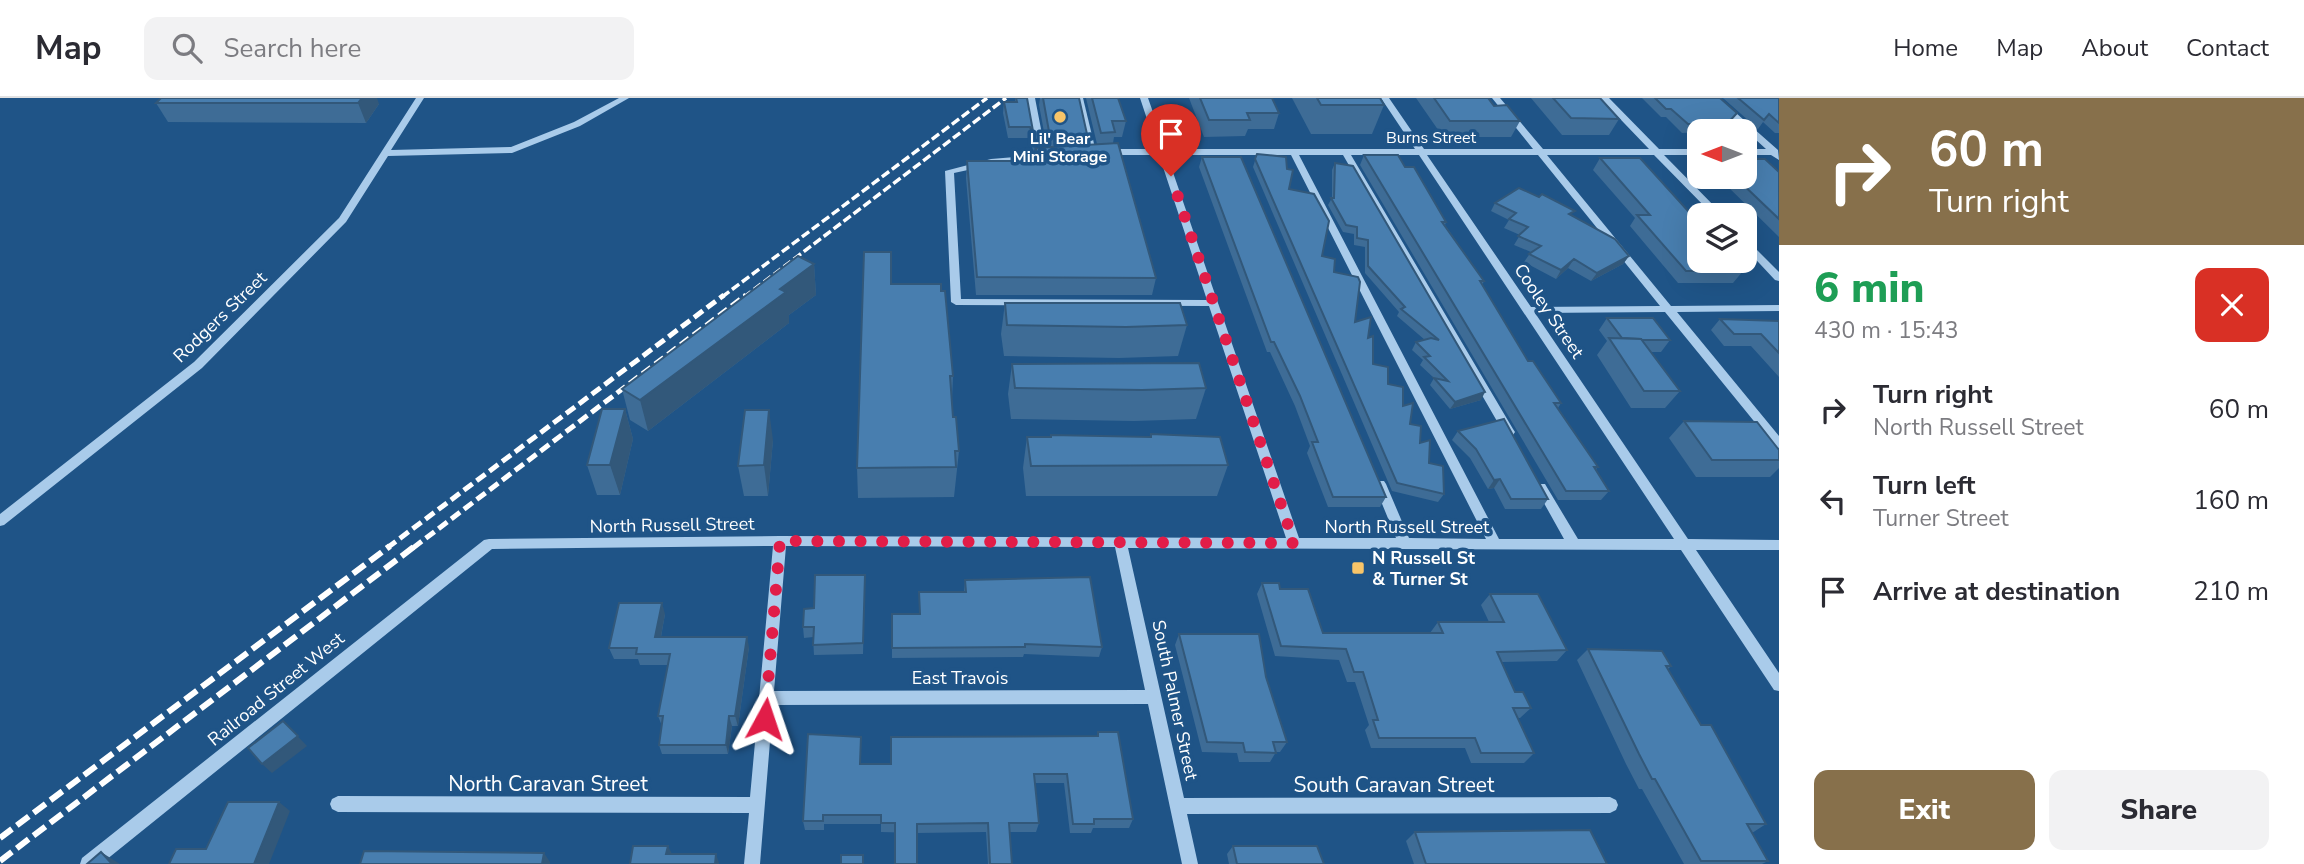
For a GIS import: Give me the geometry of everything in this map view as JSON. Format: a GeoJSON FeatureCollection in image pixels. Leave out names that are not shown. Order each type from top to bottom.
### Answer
{"type":"FeatureCollection","features":[{"type":"Feature","properties":{"kind":"street","name":"Rodgers Street"},"geometry":{"type":"LineString","coordinates":[[0,521],[198,365],[343,220],[420,98]]}},
{"type":"Feature","properties":{"kind":"street"},"geometry":{"type":"LineString","coordinates":[[385,153],[512,150],[577,124],[625,98]]}},
{"type":"Feature","properties":{"kind":"street"},"geometry":{"type":"LineString","coordinates":[[1031,98],[1042,157]]}},
{"type":"Feature","properties":{"kind":"street","name":"Burns Street"},"geometry":{"type":"LineString","coordinates":[[1079,98],[1087,153],[1687,152]]}},
{"type":"Feature","properties":{"kind":"street"},"geometry":{"type":"LineString","coordinates":[[1144,98],[1294,543]]}},
{"type":"Feature","properties":{"kind":"street","name":"Cooley Street"},"geometry":{"type":"LineString","coordinates":[[1385,98],[1778,683]]}},
{"type":"Feature","properties":{"kind":"street"},"geometry":{"type":"LineString","coordinates":[[1496,98],[1779,444]]}},
{"type":"Feature","properties":{"kind":"street"},"geometry":{"type":"LineString","coordinates":[[1604,98],[1706,203]]}},
{"type":"Feature","properties":{"kind":"street"},"geometry":{"type":"LineString","coordinates":[[1714,98],[1777,154]]}},
{"type":"Feature","properties":{"kind":"street"},"geometry":{"type":"LineString","coordinates":[[1238,151],[1244,164]]}},
{"type":"Feature","properties":{"kind":"street"},"geometry":{"type":"LineString","coordinates":[[1293,151],[1496,545]]}},
{"type":"Feature","properties":{"kind":"street"},"geometry":{"type":"LineString","coordinates":[[1345,151],[1516,444]]}},
{"type":"Feature","properties":{"kind":"street"},"geometry":{"type":"LineString","coordinates":[[1757,153],[1777,154]]}},
{"type":"Feature","properties":{"kind":"street"},"geometry":{"type":"LineString","coordinates":[[1055,156],[991,162],[949,171],[956,302],[1212,303]]}},
{"type":"Feature","properties":{"kind":"street"},"geometry":{"type":"LineString","coordinates":[[1757,255],[1779,278]]}},
{"type":"Feature","properties":{"kind":"street"},"geometry":{"type":"LineString","coordinates":[[1527,310],[1779,308]]}},
{"type":"Feature","properties":{"kind":"street"},"geometry":{"type":"LineString","coordinates":[[1376,475],[1405,545]]}},
{"type":"Feature","properties":{"kind":"street"},"geometry":{"type":"LineString","coordinates":[[1536,480],[1574,544]]}},
{"type":"Feature","properties":{"kind":"street"},"geometry":{"type":"LineString","coordinates":[[752,864],[780,541]]}},
{"type":"Feature","properties":{"kind":"street","name":"North Russell Street"},"geometry":{"type":"LineString","coordinates":[[489,544],[780,541],[1779,545]]}},
{"type":"Feature","properties":{"kind":"street","name":"South Palmer Street"},"geometry":{"type":"LineString","coordinates":[[1121,543],[1190,864]]}},
{"type":"Feature","properties":{"kind":"street","name":"Railroad Street West"},"geometry":{"type":"LineString","coordinates":[[88,864],[489,544]]}},
{"type":"Feature","properties":{"kind":"street","name":"East Travois"},"geometry":{"type":"LineString","coordinates":[[766,698],[1154,697]]}},
{"type":"Feature","properties":{"kind":"street","name":"North Caravan Street"},"geometry":{"type":"LineString","coordinates":[[338,804],[757,805]]}},
{"type":"Feature","properties":{"kind":"street","name":"South Caravan Street"},"geometry":{"type":"LineString","coordinates":[[1178,806],[1610,805]]}},
{"type":"Feature","properties":{"kind":"building"},"geometry":{"type":"Polygon","coordinates":[[[161,98],[362,98],[358,103],[156,103],[161,98]]]}},
{"type":"Feature","properties":{"kind":"building"},"geometry":{"type":"Polygon","coordinates":[[[1016,98],[1027,98],[1035,142],[1030,127],[1009,127],[1004,102],[1017,102],[1016,98]]]}},
{"type":"Feature","properties":{"kind":"building"},"geometry":{"type":"Polygon","coordinates":[[[1043,98],[1079,98],[1087,134],[1050,137],[1043,98]]]}},
{"type":"Feature","properties":{"kind":"building"},"geometry":{"type":"Polygon","coordinates":[[[1092,98],[1118,98],[1126,121],[1112,121],[1115,132],[1101,133],[1092,98]]]}},
{"type":"Feature","properties":{"kind":"building"},"geometry":{"type":"Polygon","coordinates":[[[1200,98],[1272,98],[1279,113],[1247,113],[1250,120],[1209,120],[1200,98]]]}},
{"type":"Feature","properties":{"kind":"building"},"geometry":{"type":"Polygon","coordinates":[[[1317,98],[1380,98],[1384,105],[1321,105],[1317,98]]]}},
{"type":"Feature","properties":{"kind":"building"},"geometry":{"type":"Polygon","coordinates":[[[1434,98],[1488,98],[1494,106],[1507,105],[1520,121],[1450,121],[1434,98]]]}},
{"type":"Feature","properties":{"kind":"building"},"geometry":{"type":"Polygon","coordinates":[[[1553,98],[1600,98],[1619,119],[1571,118],[1553,98]]]}},
{"type":"Feature","properties":{"kind":"building"},"geometry":{"type":"Polygon","coordinates":[[[1655,98],[1720,98],[1737,113],[1732,119],[1687,119],[1687,123],[1671,109],[1666,109],[1655,98]]]}},
{"type":"Feature","properties":{"kind":"building"},"geometry":{"type":"Polygon","coordinates":[[[1738,98],[1779,98],[1779,123],[1769,114],[1764,120],[1738,98]]]}},
{"type":"Feature","properties":{"kind":"building"},"geometry":{"type":"Polygon","coordinates":[[[1118,143],[1156,278],[977,277],[967,161],[1038,161],[1036,148],[1118,143]]]}},
{"type":"Feature","properties":{"kind":"building"},"geometry":{"type":"Polygon","coordinates":[[[1257,154],[1286,157],[1287,169],[1293,170],[1289,189],[1314,194],[1329,221],[1322,256],[1335,259],[1334,272],[1358,277],[1360,282],[1355,322],[1371,317],[1368,338],[1373,336],[1373,364],[1388,367],[1388,384],[1403,387],[1403,406],[1413,403],[1410,424],[1421,426],[1420,443],[1430,440],[1429,463],[1443,466],[1444,494],[1397,483],[1255,159],[1257,154]]]}},
{"type":"Feature","properties":{"kind":"building"},"geometry":{"type":"Polygon","coordinates":[[[1364,155],[1398,155],[1405,167],[1414,167],[1446,222],[1442,222],[1484,281],[1480,281],[1528,361],[1533,361],[1561,403],[1554,403],[1598,467],[1594,467],[1609,491],[1566,491],[1364,155]]]}},
{"type":"Feature","properties":{"kind":"building"},"geometry":{"type":"Polygon","coordinates":[[[1202,157],[1241,157],[1386,497],[1333,497],[1312,442],[1318,442],[1300,396],[1274,342],[1271,342],[1202,157]]]}},
{"type":"Feature","properties":{"kind":"building"},"geometry":{"type":"Polygon","coordinates":[[[1600,158],[1640,158],[1687,210],[1687,271],[1637,215],[1650,215],[1600,158]]]}},
{"type":"Feature","properties":{"kind":"building"},"geometry":{"type":"Polygon","coordinates":[[[1757,159],[1765,159],[1779,172],[1779,219],[1748,189],[1757,189],[1757,159]]]}},
{"type":"Feature","properties":{"kind":"building"},"geometry":{"type":"Polygon","coordinates":[[[1335,163],[1353,166],[1485,392],[1455,402],[1434,378],[1448,381],[1424,357],[1430,356],[1416,342],[1431,338],[1439,340],[1401,309],[1405,307],[1368,266],[1368,240],[1357,238],[1357,227],[1346,225],[1331,198],[1334,198],[1335,163]]]}},
{"type":"Feature","properties":{"kind":"building"},"geometry":{"type":"Polygon","coordinates":[[[1519,188],[1539,197],[1542,194],[1575,211],[1569,214],[1615,239],[1629,256],[1597,273],[1574,259],[1561,270],[1529,254],[1541,246],[1518,236],[1528,227],[1509,219],[1516,213],[1495,203],[1519,188]]]}},
{"type":"Feature","properties":{"kind":"building"},"geometry":{"type":"Polygon","coordinates":[[[864,252],[891,252],[891,284],[941,284],[941,291],[945,291],[953,376],[950,376],[953,417],[956,417],[959,451],[955,451],[956,467],[857,468],[864,252]]]}},
{"type":"Feature","properties":{"kind":"building"},"geometry":{"type":"Polygon","coordinates":[[[798,256],[814,264],[780,289],[786,292],[640,400],[622,389],[798,256]]]}},
{"type":"Feature","properties":{"kind":"building"},"geometry":{"type":"Polygon","coordinates":[[[1005,303],[1180,303],[1187,325],[1007,325],[1005,303]]]}},
{"type":"Feature","properties":{"kind":"building"},"geometry":{"type":"Polygon","coordinates":[[[1607,318],[1653,318],[1670,340],[1622,338],[1607,318]]]}},
{"type":"Feature","properties":{"kind":"building"},"geometry":{"type":"Polygon","coordinates":[[[1720,319],[1779,321],[1779,353],[1761,334],[1734,334],[1720,319]]]}},
{"type":"Feature","properties":{"kind":"building"},"geometry":{"type":"Polygon","coordinates":[[[1609,338],[1641,339],[1680,391],[1644,391],[1609,338]]]}},
{"type":"Feature","properties":{"kind":"building"},"geometry":{"type":"Polygon","coordinates":[[[1199,363],[1206,388],[1142,390],[1015,388],[1012,364],[1199,363]]]}},
{"type":"Feature","properties":{"kind":"building"},"geometry":{"type":"Polygon","coordinates":[[[602,409],[625,409],[610,465],[587,465],[602,409]]]}},
{"type":"Feature","properties":{"kind":"building"},"geometry":{"type":"Polygon","coordinates":[[[745,410],[769,410],[764,465],[738,466],[745,410]]]}},
{"type":"Feature","properties":{"kind":"building"},"geometry":{"type":"Polygon","coordinates":[[[1504,419],[1548,499],[1511,499],[1500,479],[1494,480],[1476,449],[1458,431],[1504,419]]]}},
{"type":"Feature","properties":{"kind":"building"},"geometry":{"type":"Polygon","coordinates":[[[1684,421],[1757,422],[1779,450],[1779,460],[1712,460],[1684,421]]]}},
{"type":"Feature","properties":{"kind":"building"},"geometry":{"type":"Polygon","coordinates":[[[1151,434],[1220,437],[1228,465],[1031,466],[1027,437],[1151,437],[1151,434]]]}},
{"type":"Feature","properties":{"kind":"building"},"geometry":{"type":"Polygon","coordinates":[[[815,575],[865,575],[863,643],[813,645],[814,627],[803,627],[804,609],[814,608],[815,575]]]}},
{"type":"Feature","properties":{"kind":"building"},"geometry":{"type":"Polygon","coordinates":[[[1090,577],[1102,647],[1025,644],[1025,647],[892,648],[892,614],[920,614],[919,592],[966,592],[965,580],[1090,577]]]}},
{"type":"Feature","properties":{"kind":"building"},"geometry":{"type":"Polygon","coordinates":[[[1262,583],[1279,583],[1280,589],[1308,589],[1323,633],[1443,633],[1438,622],[1504,622],[1490,594],[1538,594],[1567,650],[1497,652],[1515,692],[1523,692],[1531,708],[1513,708],[1534,753],[1481,753],[1475,738],[1379,738],[1373,720],[1378,720],[1363,672],[1354,672],[1346,649],[1281,646],[1262,583]]]}},
{"type":"Feature","properties":{"kind":"building"},"geometry":{"type":"Polygon","coordinates":[[[619,603],[662,603],[655,637],[747,637],[735,716],[729,716],[726,745],[659,745],[663,716],[658,716],[670,654],[636,654],[637,648],[609,648],[619,603]]]}},
{"type":"Feature","properties":{"kind":"building"},"geometry":{"type":"Polygon","coordinates":[[[1179,634],[1259,634],[1266,677],[1287,742],[1273,742],[1276,753],[1245,752],[1243,743],[1207,742],[1179,634]]]}},
{"type":"Feature","properties":{"kind":"building"},"geometry":{"type":"Polygon","coordinates":[[[1588,649],[1662,651],[1671,666],[1666,666],[1701,725],[1711,725],[1766,824],[1747,824],[1768,861],[1701,861],[1655,779],[1652,779],[1588,649]]]}},
{"type":"Feature","properties":{"kind":"building"},"geometry":{"type":"Polygon","coordinates":[[[283,721],[298,736],[262,764],[248,748],[283,721]]]}},
{"type":"Feature","properties":{"kind":"building"},"geometry":{"type":"Polygon","coordinates":[[[1098,732],[1118,732],[1133,819],[1094,819],[1094,824],[1073,824],[1067,774],[1034,774],[1039,823],[1009,823],[1012,864],[990,864],[988,823],[917,824],[917,864],[895,864],[895,823],[881,823],[881,815],[823,815],[823,821],[803,821],[808,734],[861,737],[860,764],[891,764],[891,737],[1098,736],[1098,732]]]}},
{"type":"Feature","properties":{"kind":"building"},"geometry":{"type":"Polygon","coordinates":[[[228,802],[279,802],[254,864],[169,864],[176,849],[206,849],[228,802]]]}},
{"type":"Feature","properties":{"kind":"building"},"geometry":{"type":"Polygon","coordinates":[[[1590,830],[1607,864],[1426,864],[1415,832],[1590,830]]]}},
{"type":"Feature","properties":{"kind":"building"},"geometry":{"type":"Polygon","coordinates":[[[633,846],[668,846],[666,854],[716,854],[715,864],[630,864],[633,846]]]}},
{"type":"Feature","properties":{"kind":"building"},"geometry":{"type":"Polygon","coordinates":[[[1233,846],[1317,846],[1324,864],[1237,864],[1233,846]]]}},
{"type":"Feature","properties":{"kind":"building"},"geometry":{"type":"Polygon","coordinates":[[[364,851],[544,853],[542,864],[360,864],[364,851]]]}},
{"type":"Feature","properties":{"kind":"building"},"geometry":{"type":"Polygon","coordinates":[[[101,852],[112,864],[87,864],[101,852]]]}},
{"type":"Feature","properties":{"kind":"building"},"geometry":{"type":"Polygon","coordinates":[[[841,855],[863,855],[863,864],[841,864],[841,855]]]}},
{"type":"Feature","properties":{"kind":"railway"},"geometry":{"type":"LineString","coordinates":[[722,297],[987,98]]}},
{"type":"Feature","properties":{"kind":"railway"},"geometry":{"type":"LineString","coordinates":[[744,297],[1006,98]]}},
{"type":"Feature","properties":{"kind":"railway"},"geometry":{"type":"LineString","coordinates":[[387,548],[724,295]]}},
{"type":"Feature","properties":{"kind":"railway"},"geometry":{"type":"LineString","coordinates":[[413,548],[746,295]]}},
{"type":"Feature","properties":{"kind":"railway"},"geometry":{"type":"LineString","coordinates":[[0,838],[390,546]]}},
{"type":"Feature","properties":{"kind":"railway"},"geometry":{"type":"LineString","coordinates":[[0,861],[415,546]]}},
{"type":"Feature","properties":{"kind":"place","name":"Lil' Bear Mini Storage"},"geometry":{"type":"Point","coordinates":[1060,117]}},
{"type":"Feature","properties":{"kind":"place","name":"N Russell St & Turner St"},"geometry":{"type":"Point","coordinates":[1358,568]}},
{"type":"Feature","properties":{"kind":"route"},"geometry":{"type":"LineString","coordinates":[[765,719],[780,541],[1294,543],[1258,443],[1171,176]]}}]}
